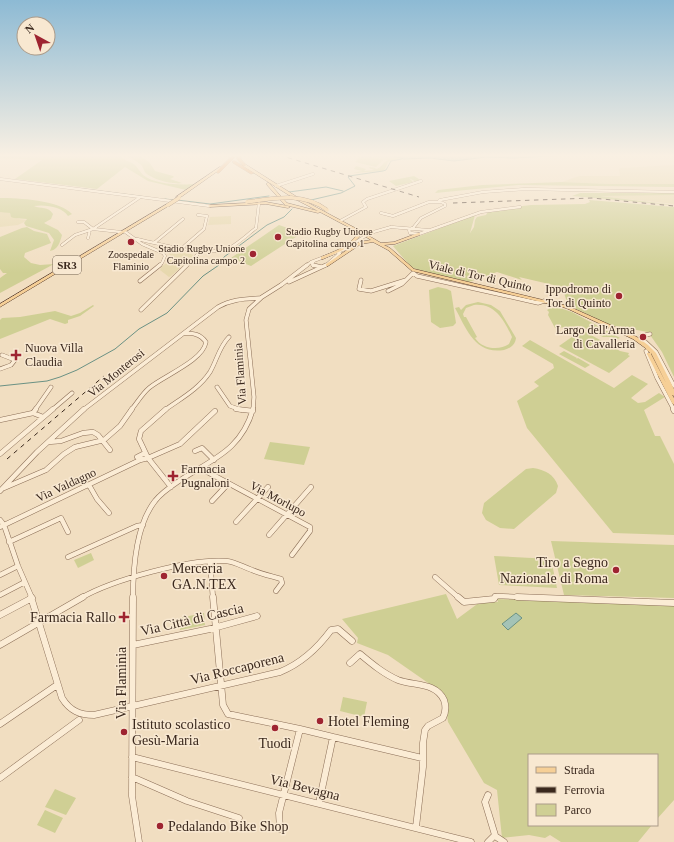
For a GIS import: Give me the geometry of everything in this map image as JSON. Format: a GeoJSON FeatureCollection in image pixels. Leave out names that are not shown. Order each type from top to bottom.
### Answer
{"type":"FeatureCollection","features":[{"type":"Feature","properties":{"kind":"main road","name":"SR3"},"geometry":{"type":"LineString","coordinates":[[178,198],[183,194]]}},
{"type":"Feature","properties":{"kind":"main road","name":"SR3"},"geometry":{"type":"LineString","coordinates":[[0,306],[184,194]]}},
{"type":"Feature","properties":{"kind":"main road"},"geometry":{"type":"LineString","coordinates":[[258,203],[273,194]]}},
{"type":"Feature","properties":{"kind":"main road"},"geometry":{"type":"LineString","coordinates":[[279,196],[287,199],[291,198],[290,194]]}},
{"type":"Feature","properties":{"kind":"main road"},"geometry":{"type":"LineString","coordinates":[[291,194],[389,249],[390,246],[407,239],[420,231]]}},
{"type":"Feature","properties":{"kind":"main road"},"geometry":{"type":"LineString","coordinates":[[279,196],[292,206],[308,210]]}},
{"type":"Feature","properties":{"kind":"main road"},"geometry":{"type":"LineString","coordinates":[[220,205],[267,198]]}},
{"type":"Feature","properties":{"kind":"main road"},"geometry":{"type":"LineString","coordinates":[[210,206],[280,198],[297,198],[315,202],[327,210],[333,217]]}},
{"type":"Feature","properties":{"kind":"main road"},"geometry":{"type":"LineString","coordinates":[[292,206],[288,203],[292,200],[304,202]]}},
{"type":"Feature","properties":{"kind":"main road"},"geometry":{"type":"LineString","coordinates":[[210,206],[270,203],[322,213],[372,242]]}},
{"type":"Feature","properties":{"kind":"main road"},"geometry":{"type":"LineString","coordinates":[[322,258],[342,249],[356,239],[358,236],[355,231]]}},
{"type":"Feature","properties":{"kind":"main road"},"geometry":{"type":"LineString","coordinates":[[407,239],[410,232]]}},
{"type":"Feature","properties":{"kind":"main road"},"geometry":{"type":"LineString","coordinates":[[326,266],[360,242],[372,242]]}},
{"type":"Feature","properties":{"kind":"main road","name":"Viale di Tor di Quinto"},"geometry":{"type":"LineString","coordinates":[[372,242],[393,255],[404,267],[413,273],[478,289],[543,301]]}},
{"type":"Feature","properties":{"kind":"main road"},"geometry":{"type":"LineString","coordinates":[[380,244],[394,244]]}},
{"type":"Feature","properties":{"kind":"main road","name":"Viale di Tor di Quinto"},"geometry":{"type":"LineString","coordinates":[[389,249],[408,268],[417,272],[543,301],[572,310],[599,326],[639,339],[654,354],[674,394]]}},
{"type":"Feature","properties":{"kind":"main road","name":"Viale di Tor di Quinto"},"geometry":{"type":"LineString","coordinates":[[639,339],[652,359],[674,403]]}},
{"type":"Feature","properties":{"kind":"street"},"geometry":{"type":"LineString","coordinates":[[113,194],[210,206]]}},
{"type":"Feature","properties":{"kind":"street"},"geometry":{"type":"LineString","coordinates":[[340,221],[365,207],[366,206],[363,202],[367,199],[381,194]]}},
{"type":"Feature","properties":{"kind":"street"},"geometry":{"type":"LineString","coordinates":[[440,202],[439,200],[442,199],[466,194]]}},
{"type":"Feature","properties":{"kind":"street"},"geometry":{"type":"LineString","coordinates":[[133,197],[136,201]]}},
{"type":"Feature","properties":{"kind":"street"},"geometry":{"type":"LineString","coordinates":[[62,244],[75,235],[92,230],[139,198]]}},
{"type":"Feature","properties":{"kind":"street"},"geometry":{"type":"LineString","coordinates":[[381,213],[393,216],[429,202],[440,202],[445,204],[445,206],[424,216],[417,222],[410,232]]}},
{"type":"Feature","properties":{"kind":"street"},"geometry":{"type":"LineString","coordinates":[[78,222],[84,222],[92,230],[122,232],[137,239],[181,250],[201,251],[226,249],[254,231],[258,225],[258,203]]}},
{"type":"Feature","properties":{"kind":"street"},"geometry":{"type":"LineString","coordinates":[[417,222],[420,231],[436,228],[488,209],[500,207],[520,207]]}},
{"type":"Feature","properties":{"kind":"street"},"geometry":{"type":"LineString","coordinates":[[181,250],[205,227],[207,216],[198,215]]}},
{"type":"Feature","properties":{"kind":"street"},"geometry":{"type":"LineString","coordinates":[[154,243],[183,219]]}},
{"type":"Feature","properties":{"kind":"street","name":"Via Flaminia"},"geometry":{"type":"LineString","coordinates":[[281,285],[326,266],[346,249],[372,232],[391,227],[413,228],[420,231]]}},
{"type":"Feature","properties":{"kind":"street","name":"Via Flaminia"},"geometry":{"type":"LineString","coordinates":[[402,227],[410,232],[420,231]]}},
{"type":"Feature","properties":{"kind":"street"},"geometry":{"type":"LineString","coordinates":[[88,238],[92,230]]}},
{"type":"Feature","properties":{"kind":"street"},"geometry":{"type":"LineString","coordinates":[[137,239],[141,243],[160,251],[165,256],[162,263],[140,281]]}},
{"type":"Feature","properties":{"kind":"street","name":"Via Flaminia"},"geometry":{"type":"LineString","coordinates":[[139,842],[133,810],[133,645],[134,576],[143,525],[153,503],[171,487],[214,460],[231,447],[243,434],[249,423],[253,411],[246,318],[250,307],[260,298],[314,261],[346,249]]}},
{"type":"Feature","properties":{"kind":"street"},"geometry":{"type":"LineString","coordinates":[[141,310],[201,251]]}},
{"type":"Feature","properties":{"kind":"street"},"geometry":{"type":"LineString","coordinates":[[314,261],[312,264],[314,266],[326,266]]}},
{"type":"Feature","properties":{"kind":"street"},"geometry":{"type":"LineString","coordinates":[[388,291],[402,284],[413,273]]}},
{"type":"Feature","properties":{"kind":"street"},"geometry":{"type":"LineString","coordinates":[[361,280],[359,289],[368,291],[400,280],[406,280]]}},
{"type":"Feature","properties":{"kind":"street","name":"Via Monterosi"},"geometry":{"type":"LineString","coordinates":[[1,490],[20,468],[48,442],[139,366],[228,301],[260,298]]}},
{"type":"Feature","properties":{"kind":"street"},"geometry":{"type":"LineString","coordinates":[[639,339],[640,331]]}},
{"type":"Feature","properties":{"kind":"street"},"geometry":{"type":"LineString","coordinates":[[1,490],[46,470],[64,454],[76,447],[102,440],[115,432],[147,389],[196,357],[205,348],[206,342],[202,336],[184,333]]}},
{"type":"Feature","properties":{"kind":"street"},"geometry":{"type":"LineString","coordinates":[[639,339],[650,334]]}},
{"type":"Feature","properties":{"kind":"street"},"geometry":{"type":"LineString","coordinates":[[171,487],[146,455],[139,439],[140,432],[205,378],[214,365],[223,342],[229,337]]}},
{"type":"Feature","properties":{"kind":"street","name":"Viale di Tor di Quinto"},"geometry":{"type":"LineString","coordinates":[[639,339],[656,352],[674,386]]}},
{"type":"Feature","properties":{"kind":"street"},"geometry":{"type":"LineString","coordinates":[[646,351],[657,378],[674,411]]}},
{"type":"Feature","properties":{"kind":"street"},"geometry":{"type":"LineString","coordinates":[[0,369],[11,365],[15,360],[2,355]]}},
{"type":"Feature","properties":{"kind":"street"},"geometry":{"type":"LineString","coordinates":[[33,413],[51,387]]}},
{"type":"Feature","properties":{"kind":"street"},"geometry":{"type":"LineString","coordinates":[[217,387],[230,408],[253,411]]}},
{"type":"Feature","properties":{"kind":"street"},"geometry":{"type":"LineString","coordinates":[[0,454],[72,393]]}},
{"type":"Feature","properties":{"kind":"street","name":"Via Valdagno"},"geometry":{"type":"LineString","coordinates":[[2,526],[140,460],[146,455],[180,444],[215,411]]}},
{"type":"Feature","properties":{"kind":"street"},"geometry":{"type":"LineString","coordinates":[[0,420],[33,413],[43,417]]}},
{"type":"Feature","properties":{"kind":"street"},"geometry":{"type":"LineString","coordinates":[[48,442],[64,441],[81,434],[91,432],[97,433],[110,450]]}},
{"type":"Feature","properties":{"kind":"street"},"geometry":{"type":"LineString","coordinates":[[195,451],[202,448],[214,460]]}},
{"type":"Feature","properties":{"kind":"street","name":"Via Morlupo"},"geometry":{"type":"LineString","coordinates":[[200,468],[311,528],[292,555]]}},
{"type":"Feature","properties":{"kind":"street"},"geometry":{"type":"LineString","coordinates":[[212,501],[228,484]]}},
{"type":"Feature","properties":{"kind":"street"},"geometry":{"type":"LineString","coordinates":[[89,485],[97,499],[109,513]]}},
{"type":"Feature","properties":{"kind":"street"},"geometry":{"type":"LineString","coordinates":[[236,522],[268,487]]}},
{"type":"Feature","properties":{"kind":"street"},"geometry":{"type":"LineString","coordinates":[[269,535],[311,487]]}},
{"type":"Feature","properties":{"kind":"street"},"geometry":{"type":"LineString","coordinates":[[10,542],[62,518],[68,532]]}},
{"type":"Feature","properties":{"kind":"street","name":"Via Roccaporena"},"geometry":{"type":"LineString","coordinates":[[0,520],[32,598],[57,685],[65,704],[79,714],[94,715],[267,676],[295,666],[315,651],[331,630],[338,629],[352,641]]}},
{"type":"Feature","properties":{"kind":"street"},"geometry":{"type":"LineString","coordinates":[[68,557],[137,526],[143,525]]}},
{"type":"Feature","properties":{"kind":"street"},"geometry":{"type":"LineString","coordinates":[[210,561],[224,707],[228,714],[300,729],[422,758]]}},
{"type":"Feature","properties":{"kind":"street"},"geometry":{"type":"LineString","coordinates":[[0,645],[88,594],[134,576],[210,561],[232,562],[250,570],[281,579],[282,583],[276,591]]}},
{"type":"Feature","properties":{"kind":"street"},"geometry":{"type":"LineString","coordinates":[[0,575],[18,566]]}},
{"type":"Feature","properties":{"kind":"street"},"geometry":{"type":"LineString","coordinates":[[435,577],[464,602],[494,599],[496,596],[674,603]]}},
{"type":"Feature","properties":{"kind":"street"},"geometry":{"type":"LineString","coordinates":[[0,595],[25,582]]}},
{"type":"Feature","properties":{"kind":"street"},"geometry":{"type":"LineString","coordinates":[[0,615],[32,598]]}},
{"type":"Feature","properties":{"kind":"street","name":"Via Città di Cascia"},"geometry":{"type":"LineString","coordinates":[[133,645],[217,628],[221,625],[257,616]]}},
{"type":"Feature","properties":{"kind":"street"},"geometry":{"type":"LineString","coordinates":[[350,663],[360,654],[396,679],[410,684],[431,687],[442,696],[446,706],[444,715],[439,721],[428,726],[425,730],[422,758],[423,767],[416,828]]}},
{"type":"Feature","properties":{"kind":"street"},"geometry":{"type":"LineString","coordinates":[[0,724],[57,685]]}},
{"type":"Feature","properties":{"kind":"street"},"geometry":{"type":"LineString","coordinates":[[0,778],[79,720]]}},
{"type":"Feature","properties":{"kind":"street"},"geometry":{"type":"LineString","coordinates":[[280,829],[279,813],[300,729]]}},
{"type":"Feature","properties":{"kind":"street"},"geometry":{"type":"LineString","coordinates":[[319,802],[333,737]]}},
{"type":"Feature","properties":{"kind":"street","name":"Via Bevagna"},"geometry":{"type":"LineString","coordinates":[[132,757],[319,802],[471,842]]}},
{"type":"Feature","properties":{"kind":"street"},"geometry":{"type":"LineString","coordinates":[[132,777],[144,780],[179,798],[202,807],[239,818]]}},
{"type":"Feature","properties":{"kind":"street"},"geometry":{"type":"LineString","coordinates":[[488,794],[485,802],[494,836],[504,842]]}},
{"type":"Feature","properties":{"kind":"street"},"geometry":{"type":"LineString","coordinates":[[488,842],[494,836]]}},
{"type":"Feature","properties":{"kind":"shaded area"},"geometry":{"type":"Polygon","coordinates":[[[668,194],[674,195],[674,204],[599,196],[668,194]]]}},
{"type":"Feature","properties":{"kind":"shaded area"},"geometry":{"type":"Polygon","coordinates":[[[6,211],[10,213],[11,216],[28,220],[18,225],[0,227],[0,212],[6,211]]]}},
{"type":"Feature","properties":{"kind":"shaded area"},"geometry":{"type":"Polygon","coordinates":[[[231,216],[231,224],[208,225],[210,217],[231,216]]]}},
{"type":"Feature","properties":{"kind":"shaded area"},"geometry":{"type":"Polygon","coordinates":[[[171,250],[195,256],[188,260],[171,257],[168,252],[171,250]]]}},
{"type":"Feature","properties":{"kind":"shaded area"},"geometry":{"type":"Polygon","coordinates":[[[173,259],[187,262],[169,277],[160,270],[162,266],[173,259]]]}},
{"type":"Feature","properties":{"kind":"shaded area"},"geometry":{"type":"Polygon","coordinates":[[[516,613],[522,618],[508,630],[502,624],[516,613]]]}},
{"type":"Feature","properties":{"kind":"green space"},"geometry":{"type":"Polygon","coordinates":[[[577,194],[674,194],[600,196],[674,205],[572,196],[577,194]]]}},
{"type":"Feature","properties":{"kind":"green space"},"geometry":{"type":"Polygon","coordinates":[[[0,198],[27,199],[48,203],[66,209],[72,214],[68,216],[58,208],[43,205],[34,206],[47,209],[53,214],[51,219],[44,223],[58,230],[62,235],[57,247],[50,251],[54,240],[49,233],[26,226],[24,223],[27,219],[14,218],[11,217],[10,213],[0,212],[0,198]]]}},
{"type":"Feature","properties":{"kind":"green space","name":"Ippodromo di Tor di Quinto"},"geometry":{"type":"Polygon","coordinates":[[[589,200],[674,207],[674,377],[662,352],[648,332],[609,325],[568,305],[562,287],[519,277],[522,280],[497,272],[469,282],[418,270],[411,267],[393,246],[475,215],[470,233],[474,227],[477,217],[486,215],[489,210],[531,205],[585,204],[590,202],[589,200]]]}},
{"type":"Feature","properties":{"kind":"green space"},"geometry":{"type":"Polygon","coordinates":[[[279,225],[302,233],[251,266],[231,258],[279,225]]]}},
{"type":"Feature","properties":{"kind":"green space"},"geometry":{"type":"Polygon","coordinates":[[[27,227],[34,231],[47,234],[51,243],[25,253],[24,257],[31,263],[40,265],[54,264],[0,293],[0,278],[7,273],[3,273],[0,269],[0,237],[27,227]]]}},
{"type":"Feature","properties":{"kind":"green space"},"geometry":{"type":"Polygon","coordinates":[[[438,287],[451,291],[456,323],[453,326],[440,328],[431,322],[429,290],[438,287]]]}},
{"type":"Feature","properties":{"kind":"green space"},"geometry":{"type":"Polygon","coordinates":[[[478,302],[491,305],[500,311],[516,338],[514,344],[504,350],[494,350],[486,348],[479,344],[468,331],[455,308],[459,307],[461,310],[466,305],[478,302]],[[474,305],[466,308],[463,314],[477,337],[475,338],[482,345],[491,348],[500,348],[509,344],[512,337],[502,319],[493,310],[481,305],[474,305]]]}},
{"type":"Feature","properties":{"kind":"green space"},"geometry":{"type":"Polygon","coordinates":[[[93,305],[94,306],[80,316],[68,320],[68,323],[65,324],[50,319],[0,339],[0,320],[2,318],[20,317],[55,311],[71,316],[80,313],[93,305]]]}},
{"type":"Feature","properties":{"kind":"green space"},"geometry":{"type":"Polygon","coordinates":[[[554,306],[572,312],[620,338],[603,337],[581,326],[555,328],[547,310],[554,306]]]}},
{"type":"Feature","properties":{"kind":"green space"},"geometry":{"type":"Polygon","coordinates":[[[582,330],[620,351],[629,353],[628,355],[630,356],[609,373],[559,346],[579,332],[577,331],[572,334],[567,332],[582,330]]]}},
{"type":"Feature","properties":{"kind":"green space"},"geometry":{"type":"Polygon","coordinates":[[[530,340],[614,388],[632,375],[648,384],[631,398],[638,403],[645,402],[659,393],[665,397],[644,410],[655,436],[660,436],[674,464],[674,535],[613,533],[527,428],[517,401],[539,386],[534,382],[554,368],[553,364],[522,346],[530,340]]]}},
{"type":"Feature","properties":{"kind":"green space"},"geometry":{"type":"Polygon","coordinates":[[[564,351],[577,358],[576,359],[578,358],[590,365],[585,368],[559,354],[564,351]]]}},
{"type":"Feature","properties":{"kind":"green space"},"geometry":{"type":"Polygon","coordinates":[[[270,442],[310,447],[304,465],[264,459],[270,442]]]}},
{"type":"Feature","properties":{"kind":"green space"},"geometry":{"type":"Polygon","coordinates":[[[533,468],[545,471],[554,478],[558,486],[556,493],[514,529],[500,528],[486,520],[482,513],[484,503],[526,469],[533,468]]]}},
{"type":"Feature","properties":{"kind":"green space","name":"Tiro a Segno Nazionale di Roma"},"geometry":{"type":"Polygon","coordinates":[[[551,541],[674,545],[674,598],[564,595],[551,541]]]}},
{"type":"Feature","properties":{"kind":"green space"},"geometry":{"type":"Polygon","coordinates":[[[91,553],[94,560],[78,568],[74,560],[91,553]]]}},
{"type":"Feature","properties":{"kind":"green space"},"geometry":{"type":"Polygon","coordinates":[[[494,556],[551,559],[557,588],[499,585],[494,556]]]}},
{"type":"Feature","properties":{"kind":"green space"},"geometry":{"type":"Polygon","coordinates":[[[446,594],[457,619],[480,602],[498,602],[497,599],[674,605],[674,800],[658,818],[658,754],[528,754],[528,826],[651,826],[638,842],[561,842],[550,835],[545,838],[529,835],[502,838],[497,790],[484,783],[448,722],[444,694],[388,655],[357,643],[358,638],[342,619],[446,594]]]}},
{"type":"Feature","properties":{"kind":"green space"},"geometry":{"type":"Polygon","coordinates":[[[204,613],[205,625],[180,630],[179,618],[204,613]]]}},
{"type":"Feature","properties":{"kind":"green space"},"geometry":{"type":"Polygon","coordinates":[[[343,697],[367,702],[364,717],[340,711],[343,697]]]}},
{"type":"Feature","properties":{"kind":"green space"},"geometry":{"type":"Polygon","coordinates":[[[55,789],[76,798],[66,815],[45,807],[55,789]]]}},
{"type":"Feature","properties":{"kind":"green space"},"geometry":{"type":"Polygon","coordinates":[[[45,810],[63,818],[55,833],[37,825],[45,810]]]}},
{"type":"Feature","properties":{"kind":"waterway"},"geometry":{"type":"LineString","coordinates":[[125,194],[146,197]]}},
{"type":"Feature","properties":{"kind":"waterway"},"geometry":{"type":"LineString","coordinates":[[311,200],[335,194]]}},
{"type":"Feature","properties":{"kind":"waterway"},"geometry":{"type":"LineString","coordinates":[[177,200],[210,204],[269,196]]}},
{"type":"Feature","properties":{"kind":"waterway"},"geometry":{"type":"LineString","coordinates":[[165,199],[174,200]]}},
{"type":"Feature","properties":{"kind":"waterway"},"geometry":{"type":"LineString","coordinates":[[0,386],[47,381],[60,377],[77,370],[115,349],[139,329],[167,313],[203,276],[219,265],[224,257],[267,225],[284,217],[292,209]]}},
{"type":"Feature","properties":{"kind":"railway"},"geometry":{"type":"LineString","coordinates":[[410,194],[419,197]]}},
{"type":"Feature","properties":{"kind":"railway"},"geometry":{"type":"LineString","coordinates":[[453,203],[592,198],[674,206]]}},
{"type":"Feature","properties":{"kind":"railway"},"geometry":{"type":"LineString","coordinates":[[7,459],[104,376]]}},
{"type":"Feature","properties":{"kind":"place","name":"Stadio Rugby Unione Capitolina campo 1"},"geometry":{"type":"Point","coordinates":[278,237]}},
{"type":"Feature","properties":{"kind":"place","name":"Zoospedale Flaminio"},"geometry":{"type":"Point","coordinates":[131,242]}},
{"type":"Feature","properties":{"kind":"place","name":"Stadio Rugby Unione Capitolina campo 2"},"geometry":{"type":"Point","coordinates":[253,254]}},
{"type":"Feature","properties":{"kind":"place","name":"Ippodromo di Tor di Quinto"},"geometry":{"type":"Point","coordinates":[619,296]}},
{"type":"Feature","properties":{"kind":"place","name":"Largo dell'Arma di Cavalleria"},"geometry":{"type":"Point","coordinates":[643,337]}},
{"type":"Feature","properties":{"kind":"place","name":"Nuova Villa Claudia"},"geometry":{"type":"Point","coordinates":[16,355]}},
{"type":"Feature","properties":{"kind":"place","name":"Farmacia Pugnaloni"},"geometry":{"type":"Point","coordinates":[173,476]}},
{"type":"Feature","properties":{"kind":"place","name":"Tiro a Segno Nazionale di Roma"},"geometry":{"type":"Point","coordinates":[616,570]}},
{"type":"Feature","properties":{"kind":"place","name":"Merceria GA.N.TEX"},"geometry":{"type":"Point","coordinates":[164,576]}},
{"type":"Feature","properties":{"kind":"place","name":"Farmacia Rallo"},"geometry":{"type":"Point","coordinates":[124,617]}},
{"type":"Feature","properties":{"kind":"place","name":"Hotel Fleming"},"geometry":{"type":"Point","coordinates":[320,721]}},
{"type":"Feature","properties":{"kind":"place","name":"Tuodì"},"geometry":{"type":"Point","coordinates":[275,728]}},
{"type":"Feature","properties":{"kind":"place","name":"Istituto scolastico Gesù-Maria"},"geometry":{"type":"Point","coordinates":[124,732]}},
{"type":"Feature","properties":{"kind":"place","name":"Pedalando Bike Shop"},"geometry":{"type":"Point","coordinates":[160,826]}}]}
